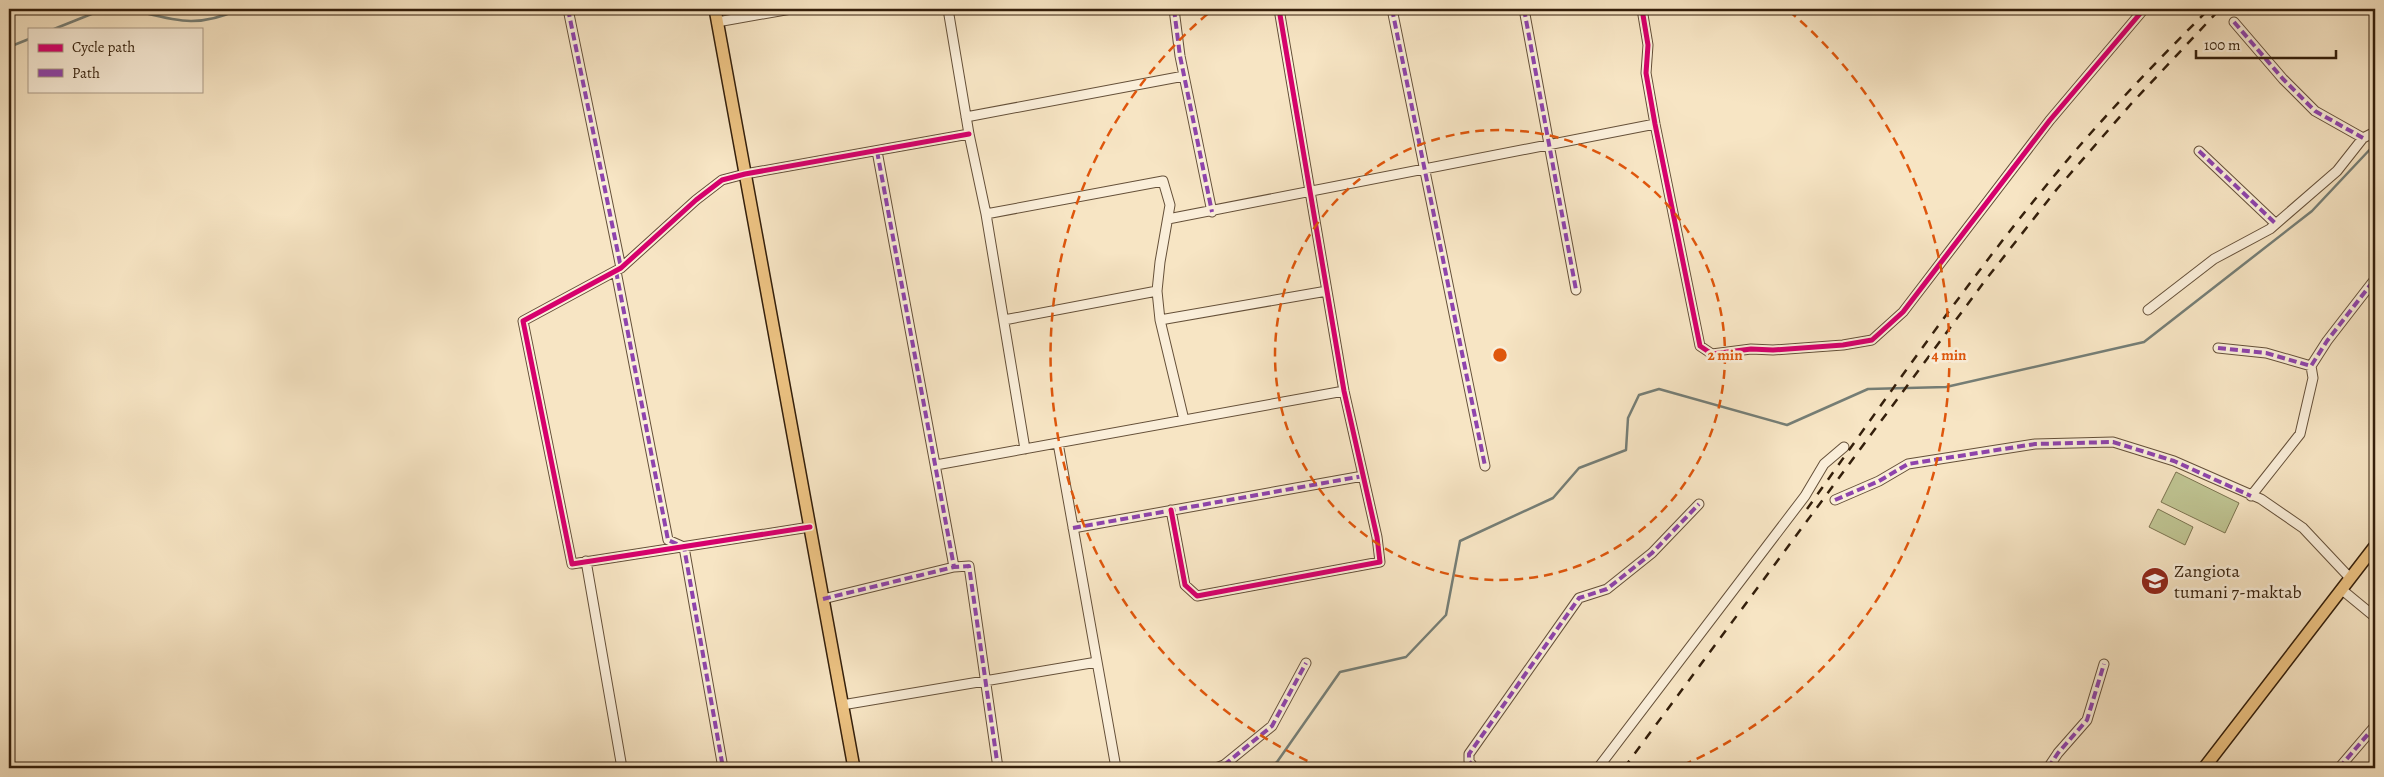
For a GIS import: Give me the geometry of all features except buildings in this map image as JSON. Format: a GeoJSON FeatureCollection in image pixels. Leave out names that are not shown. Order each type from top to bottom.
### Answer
{"type":"FeatureCollection","features":[{"type":"Feature","properties":{"kind":"main road"},"geometry":{"type":"LineString","coordinates":[[715,9],[854,768]]}},
{"type":"Feature","properties":{"kind":"main road"},"geometry":{"type":"LineString","coordinates":[[2204,768],[2375,546]]}},
{"type":"Feature","properties":{"kind":"street"},"geometry":{"type":"LineString","coordinates":[[568,9],[619,270],[668,540],[684,547]]}},
{"type":"Feature","properties":{"kind":"street"},"geometry":{"type":"LineString","coordinates":[[717,22],[791,9]]}},
{"type":"Feature","properties":{"kind":"street"},"geometry":{"type":"LineString","coordinates":[[948,9],[969,134],[986,214],[1025,449]]}},
{"type":"Feature","properties":{"kind":"street"},"geometry":{"type":"LineString","coordinates":[[1174,9],[1184,76],[1212,212]]}},
{"type":"Feature","properties":{"kind":"street"},"geometry":{"type":"LineString","coordinates":[[1171,510],[1185,585],[1197,596],[1380,562],[1377,537],[1344,391],[1279,9]]}},
{"type":"Feature","properties":{"kind":"street"},"geometry":{"type":"LineString","coordinates":[[1392,9],[1485,466]]}},
{"type":"Feature","properties":{"kind":"street"},"geometry":{"type":"LineString","coordinates":[[1524,9],[1576,290]]}},
{"type":"Feature","properties":{"kind":"street"},"geometry":{"type":"LineString","coordinates":[[1642,9],[1648,45],[1646,73],[1700,346],[1712,354],[1751,349],[1774,350],[1835,345],[1872,340],[1903,312],[2050,120],[2144,9]]}},
{"type":"Feature","properties":{"kind":"street"},"geometry":{"type":"LineString","coordinates":[[2234,22],[2283,80],[2314,111],[2363,138]]}},
{"type":"Feature","properties":{"kind":"street"},"geometry":{"type":"LineString","coordinates":[[966,117],[1184,76]]}},
{"type":"Feature","properties":{"kind":"street"},"geometry":{"type":"LineString","coordinates":[[1168,219],[1212,212],[1310,191],[1550,146],[1655,124]]}},
{"type":"Feature","properties":{"kind":"street"},"geometry":{"type":"LineString","coordinates":[[2148,310],[2214,259],[2276,224],[2336,171],[2363,138],[2375,132]]}},
{"type":"Feature","properties":{"kind":"street"},"geometry":{"type":"LineString","coordinates":[[810,527],[572,564],[523,321],[619,270],[702,195],[722,180],[745,174],[969,134]]}},
{"type":"Feature","properties":{"kind":"street"},"geometry":{"type":"LineString","coordinates":[[877,151],[954,567]]}},
{"type":"Feature","properties":{"kind":"street"},"geometry":{"type":"LineString","coordinates":[[2199,151],[2276,224]]}},
{"type":"Feature","properties":{"kind":"street"},"geometry":{"type":"LineString","coordinates":[[986,214],[1163,181],[1170,205],[1157,291],[1160,320],[1184,420]]}},
{"type":"Feature","properties":{"kind":"street"},"geometry":{"type":"LineString","coordinates":[[2251,496],[2300,434],[2313,378],[2311,366],[2327,341],[2375,279]]}},
{"type":"Feature","properties":{"kind":"street"},"geometry":{"type":"LineString","coordinates":[[1004,320],[1157,291]]}},
{"type":"Feature","properties":{"kind":"street"},"geometry":{"type":"LineString","coordinates":[[1160,320],[1327,291]]}},
{"type":"Feature","properties":{"kind":"street"},"geometry":{"type":"LineString","coordinates":[[2218,348],[2266,353],[2311,366]]}},
{"type":"Feature","properties":{"kind":"street"},"geometry":{"type":"LineString","coordinates":[[936,465],[1344,391]]}},
{"type":"Feature","properties":{"kind":"street"},"geometry":{"type":"LineString","coordinates":[[1835,500],[1879,481],[1908,464],[2035,444],[2113,442],[2174,461],[2261,499],[2302,528],[2350,578]]}},
{"type":"Feature","properties":{"kind":"street"},"geometry":{"type":"LineString","coordinates":[[1058,443],[1116,768]]}},
{"type":"Feature","properties":{"kind":"street"},"geometry":{"type":"LineString","coordinates":[[1598,768],[1805,496],[1824,464],[1844,447]]}},
{"type":"Feature","properties":{"kind":"street"},"geometry":{"type":"LineString","coordinates":[[1073,528],[1363,476]]}},
{"type":"Feature","properties":{"kind":"street"},"geometry":{"type":"LineString","coordinates":[[1474,768],[1469,761],[1469,754],[1579,598],[1607,590],[1652,553],[1698,504]]}},
{"type":"Feature","properties":{"kind":"street"},"geometry":{"type":"LineString","coordinates":[[684,547],[724,768]]}},
{"type":"Feature","properties":{"kind":"street"},"geometry":{"type":"LineString","coordinates":[[586,561],[622,768]]}},
{"type":"Feature","properties":{"kind":"street"},"geometry":{"type":"LineString","coordinates":[[823,600],[954,567],[969,566],[998,768]]}},
{"type":"Feature","properties":{"kind":"street"},"geometry":{"type":"LineString","coordinates":[[2342,589],[2375,616]]}},
{"type":"Feature","properties":{"kind":"street"},"geometry":{"type":"LineString","coordinates":[[842,705],[986,679],[1097,662]]}},
{"type":"Feature","properties":{"kind":"street"},"geometry":{"type":"LineString","coordinates":[[1216,768],[1224,765],[1272,726],[1306,663]]}},
{"type":"Feature","properties":{"kind":"street"},"geometry":{"type":"LineString","coordinates":[[2048,768],[2058,753],[2087,720],[2104,664]]}},
{"type":"Feature","properties":{"kind":"street"},"geometry":{"type":"LineString","coordinates":[[2339,768],[2375,726]]}},
{"type":"Feature","properties":{"kind":"green space"},"geometry":{"type":"Polygon","coordinates":[[[2176,472],[2239,503],[2225,533],[2161,502],[2176,472]]]}},
{"type":"Feature","properties":{"kind":"green space"},"geometry":{"type":"Polygon","coordinates":[[[2158,509],[2193,527],[2185,545],[2149,527],[2158,509]]]}},
{"type":"Feature","properties":{"kind":"waterway"},"geometry":{"type":"LineString","coordinates":[[56,28],[104,9]]}},
{"type":"Feature","properties":{"kind":"waterway"},"geometry":{"type":"LineString","coordinates":[[128,9],[183,21],[209,19],[239,9]]}},
{"type":"Feature","properties":{"kind":"waterway"},"geometry":{"type":"LineString","coordinates":[[9,47],[28,39]]}},
{"type":"Feature","properties":{"kind":"waterway"},"geometry":{"type":"LineString","coordinates":[[1267,768],[1277,762],[1340,672],[1406,657],[1446,615],[1460,541],[1553,498],[1579,468],[1626,450],[1628,418],[1639,395],[1659,389],[1787,425],[1868,389],[1946,387],[2144,342],[2312,211],[2375,144]]}},
{"type":"Feature","properties":{"kind":"railway"},"geometry":{"type":"LineString","coordinates":[[1807,509],[1953,305],[2045,187],[2125,96],[2209,9]]}},
{"type":"Feature","properties":{"kind":"railway"},"geometry":{"type":"LineString","coordinates":[[1624,768],[1984,282],[2057,189],[2131,104],[2220,9]]}},
{"type":"Feature","properties":{"kind":"marked path"},"geometry":{"type":"LineString","coordinates":[[568,9],[621,268]]}},
{"type":"Feature","properties":{"kind":"marked path"},"geometry":{"type":"LineString","coordinates":[[1174,9],[1180,56],[1212,212]]}},
{"type":"Feature","properties":{"kind":"marked path"},"geometry":{"type":"LineString","coordinates":[[1392,9],[1485,466]]}},
{"type":"Feature","properties":{"kind":"marked path"},"geometry":{"type":"LineString","coordinates":[[1524,9],[1576,290]]}},
{"type":"Feature","properties":{"kind":"marked path"},"geometry":{"type":"LineString","coordinates":[[2234,22],[2283,79],[2315,111],[2363,138]]}},
{"type":"Feature","properties":{"kind":"marked path"},"geometry":{"type":"LineString","coordinates":[[877,151],[954,567]]}},
{"type":"Feature","properties":{"kind":"marked path"},"geometry":{"type":"LineString","coordinates":[[2199,151],[2276,224]]}},
{"type":"Feature","properties":{"kind":"marked path"},"geometry":{"type":"LineString","coordinates":[[616,271],[668,540],[684,547],[723,768]]}},
{"type":"Feature","properties":{"kind":"marked path"},"geometry":{"type":"LineString","coordinates":[[2218,348],[2266,353],[2311,366],[2327,341],[2375,279]]}},
{"type":"Feature","properties":{"kind":"marked path"},"geometry":{"type":"LineString","coordinates":[[1835,500],[1879,481],[1908,464],[2035,444],[2113,442],[2174,461],[2251,496]]}},
{"type":"Feature","properties":{"kind":"marked path"},"geometry":{"type":"LineString","coordinates":[[1073,528],[1363,476]]}},
{"type":"Feature","properties":{"kind":"marked path"},"geometry":{"type":"LineString","coordinates":[[1474,768],[1469,761],[1469,754],[1579,598],[1607,589],[1652,553],[1699,504]]}},
{"type":"Feature","properties":{"kind":"marked path"},"geometry":{"type":"LineString","coordinates":[[823,599],[954,567],[969,566],[998,768]]}},
{"type":"Feature","properties":{"kind":"marked path"},"geometry":{"type":"LineString","coordinates":[[1224,765],[1272,726],[1306,663]]}},
{"type":"Feature","properties":{"kind":"marked path"},"geometry":{"type":"LineString","coordinates":[[2048,768],[2058,753],[2087,720],[2104,664]]}},
{"type":"Feature","properties":{"kind":"marked path"},"geometry":{"type":"LineString","coordinates":[[2339,768],[2375,726]]}},
{"type":"Feature","properties":{"kind":"cycle path"},"geometry":{"type":"LineString","coordinates":[[1171,510],[1185,585],[1197,596],[1380,562],[1377,537],[1344,391],[1279,9]]}},
{"type":"Feature","properties":{"kind":"cycle path"},"geometry":{"type":"LineString","coordinates":[[1642,9],[1648,45],[1646,73],[1700,346],[1712,354],[1751,349],[1773,350],[1843,345],[1872,340],[1903,312],[2050,120],[2144,9]]}},
{"type":"Feature","properties":{"kind":"cycle path"},"geometry":{"type":"LineString","coordinates":[[810,527],[572,564],[523,321],[621,268],[696,200],[722,180],[745,174],[969,134]]}},
{"type":"Feature","properties":{"kind":"place","name":"Zangiota tumani 7-maktab"},"geometry":{"type":"Point","coordinates":[2155,581]}}]}
